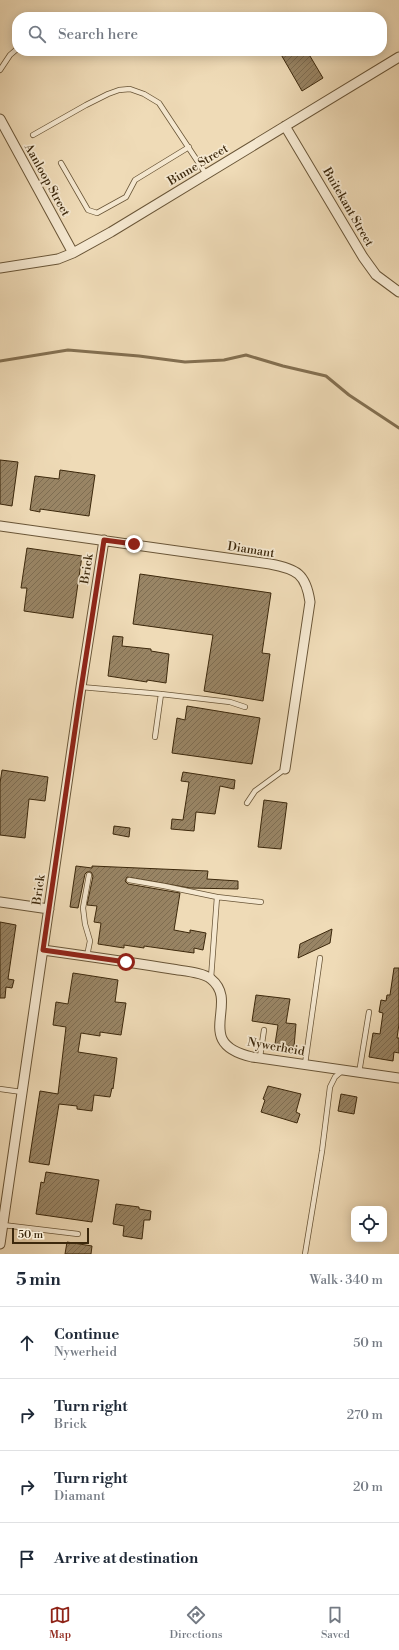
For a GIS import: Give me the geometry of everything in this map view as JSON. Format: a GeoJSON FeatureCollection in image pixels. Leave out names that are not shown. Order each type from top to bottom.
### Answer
{"type":"FeatureCollection","features":[{"type":"Feature","properties":{"kind":"street","name":"Binne Street"},"geometry":{"type":"LineString","coordinates":[[0,268],[58,259],[73,253],[399,57]]}},
{"type":"Feature","properties":{"kind":"street","name":"Aanloop Street"},"geometry":{"type":"LineString","coordinates":[[0,119],[73,253]]}},
{"type":"Feature","properties":{"kind":"street","name":"Buitekant Street"},"geometry":{"type":"LineString","coordinates":[[286,126],[363,257],[376,275],[399,292]]}},
{"type":"Feature","properties":{"kind":"street","name":"Diamant"},"geometry":{"type":"LineString","coordinates":[[0,526],[286,567],[298,574],[306,582],[310,602],[284,769]]}},
{"type":"Feature","properties":{"kind":"street","name":"Brick"},"geometry":{"type":"LineString","coordinates":[[0,1244],[3,1225],[3,1211],[104,540]]}},
{"type":"Feature","properties":{"kind":"street"},"geometry":{"type":"LineString","coordinates":[[0,902],[48,909]]}},
{"type":"Feature","properties":{"kind":"street"},"geometry":{"type":"LineString","coordinates":[[43,950],[194,973],[210,978]]}},
{"type":"Feature","properties":{"kind":"street","name":"Nywerheid"},"geometry":{"type":"LineString","coordinates":[[210,978],[221,994],[222,1009],[219,1018],[219,1032],[224,1043],[234,1051],[252,1057],[399,1078]]}},
{"type":"Feature","properties":{"kind":"lane"},"geometry":{"type":"LineString","coordinates":[[0,70],[12,53]]}},
{"type":"Feature","properties":{"kind":"lane"},"geometry":{"type":"LineString","coordinates":[[33,135],[102,97],[119,90],[130,89],[144,94],[160,103],[206,174]]}},
{"type":"Feature","properties":{"kind":"lane"},"geometry":{"type":"LineString","coordinates":[[61,163],[88,210],[97,213],[126,197],[135,180],[189,147]]}},
{"type":"Feature","properties":{"kind":"lane"},"geometry":{"type":"LineString","coordinates":[[81,687],[230,702],[245,707]]}},
{"type":"Feature","properties":{"kind":"lane"},"geometry":{"type":"LineString","coordinates":[[155,737],[161,694]]}},
{"type":"Feature","properties":{"kind":"lane"},"geometry":{"type":"LineString","coordinates":[[247,803],[255,791],[284,769]]}},
{"type":"Feature","properties":{"kind":"lane"},"geometry":{"type":"LineString","coordinates":[[87,956],[90,941],[85,924],[83,908],[89,875]]}},
{"type":"Feature","properties":{"kind":"lane"},"geometry":{"type":"LineString","coordinates":[[129,880],[217,897],[261,902]]}},
{"type":"Feature","properties":{"kind":"lane"},"geometry":{"type":"LineString","coordinates":[[210,978],[217,897]]}},
{"type":"Feature","properties":{"kind":"lane"},"geometry":{"type":"LineString","coordinates":[[305,1064],[320,958]]}},
{"type":"Feature","properties":{"kind":"lane"},"geometry":{"type":"LineString","coordinates":[[359,1072],[369,1012]]}},
{"type":"Feature","properties":{"kind":"lane"},"geometry":{"type":"LineString","coordinates":[[260,1057],[264,1030]]}},
{"type":"Feature","properties":{"kind":"lane"},"geometry":{"type":"LineString","coordinates":[[306,1254],[330,1087],[335,1077],[342,1070]]}},
{"type":"Feature","properties":{"kind":"lane"},"geometry":{"type":"LineString","coordinates":[[0,1089],[22,1092]]}},
{"type":"Feature","properties":{"kind":"lane"},"geometry":{"type":"LineString","coordinates":[[3,1225],[78,1234]]}},
{"type":"Feature","properties":{"kind":"building"},"geometry":{"type":"Polygon","coordinates":[[[282,56],[310,56],[323,78],[302,91],[282,56]]]}},
{"type":"Feature","properties":{"kind":"building"},"geometry":{"type":"Polygon","coordinates":[[[0,460],[18,462],[12,506],[0,504],[0,460]]]}},
{"type":"Feature","properties":{"kind":"building"},"geometry":{"type":"Polygon","coordinates":[[[60,470],[95,475],[89,516],[40,509],[40,512],[30,510],[35,476],[59,479],[60,470]]]}},
{"type":"Feature","properties":{"kind":"building"},"geometry":{"type":"Polygon","coordinates":[[[27,548],[82,556],[73,618],[24,611],[27,588],[21,588],[27,548]]]}},
{"type":"Feature","properties":{"kind":"building"},"geometry":{"type":"Polygon","coordinates":[[[140,574],[271,593],[262,653],[270,654],[263,701],[204,691],[213,635],[133,624],[140,574]]]}},
{"type":"Feature","properties":{"kind":"building"},"geometry":{"type":"Polygon","coordinates":[[[113,636],[123,637],[122,646],[151,649],[151,651],[169,654],[166,683],[147,680],[147,682],[108,676],[113,636]]]}},
{"type":"Feature","properties":{"kind":"building"},"geometry":{"type":"Polygon","coordinates":[[[187,706],[260,718],[252,764],[172,753],[177,718],[185,720],[187,706]]]}},
{"type":"Feature","properties":{"kind":"building"},"geometry":{"type":"Polygon","coordinates":[[[2,770],[48,777],[45,801],[29,799],[25,838],[0,835],[0,783],[2,770]]]}},
{"type":"Feature","properties":{"kind":"building"},"geometry":{"type":"Polygon","coordinates":[[[183,772],[235,780],[234,789],[220,786],[215,814],[196,812],[194,831],[171,829],[172,819],[183,820],[189,782],[181,781],[183,772]]]}},
{"type":"Feature","properties":{"kind":"building"},"geometry":{"type":"Polygon","coordinates":[[[264,800],[287,803],[281,849],[258,847],[264,800]]]}},
{"type":"Feature","properties":{"kind":"building"},"geometry":{"type":"Polygon","coordinates":[[[114,826],[130,828],[129,837],[113,834],[114,826]]]}},
{"type":"Feature","properties":{"kind":"building"},"geometry":{"type":"Polygon","coordinates":[[[76,866],[92,868],[92,866],[208,871],[207,879],[238,881],[238,889],[190,888],[127,877],[125,881],[128,884],[180,893],[174,930],[190,933],[190,930],[206,933],[203,950],[194,948],[194,953],[144,946],[144,948],[124,945],[124,948],[98,944],[101,923],[94,922],[97,906],[87,905],[93,876],[91,872],[87,872],[85,874],[78,908],[70,907],[76,866]]]}},
{"type":"Feature","properties":{"kind":"building"},"geometry":{"type":"Polygon","coordinates":[[[0,922],[16,925],[8,979],[14,980],[12,988],[6,987],[5,998],[0,998],[0,922]]]}},
{"type":"Feature","properties":{"kind":"building"},"geometry":{"type":"Polygon","coordinates":[[[332,929],[330,943],[298,958],[300,944],[332,929]]]}},
{"type":"Feature","properties":{"kind":"building"},"geometry":{"type":"Polygon","coordinates":[[[394,968],[399,968],[399,1024],[397,1038],[399,1038],[399,1053],[394,1052],[393,1061],[369,1057],[373,1033],[380,1034],[383,1013],[379,1012],[381,1000],[386,1001],[387,995],[390,995],[394,968]]]}},
{"type":"Feature","properties":{"kind":"building"},"geometry":{"type":"Polygon","coordinates":[[[73,973],[118,980],[115,1002],[126,1003],[121,1035],[100,1032],[100,1036],[81,1033],[78,1052],[117,1058],[113,1089],[112,1088],[110,1097],[94,1095],[92,1111],[77,1109],[77,1106],[59,1104],[49,1165],[29,1162],[40,1091],[58,1094],[66,1027],[53,1025],[56,1002],[68,1004],[73,973]]]}},
{"type":"Feature","properties":{"kind":"building"},"geometry":{"type":"Polygon","coordinates":[[[256,995],[290,999],[286,1023],[296,1024],[294,1047],[275,1044],[278,1025],[252,1021],[256,995]]]}},
{"type":"Feature","properties":{"kind":"building"},"geometry":{"type":"Polygon","coordinates":[[[268,1086],[301,1094],[296,1112],[300,1114],[297,1123],[261,1112],[265,1100],[263,1099],[268,1086]]]}},
{"type":"Feature","properties":{"kind":"building"},"geometry":{"type":"Polygon","coordinates":[[[341,1094],[357,1097],[354,1114],[338,1111],[341,1094]]]}},
{"type":"Feature","properties":{"kind":"building"},"geometry":{"type":"Polygon","coordinates":[[[46,1172],[99,1180],[92,1222],[36,1214],[41,1182],[44,1183],[46,1172]]]}},
{"type":"Feature","properties":{"kind":"building"},"geometry":{"type":"Polygon","coordinates":[[[116,1204],[139,1207],[139,1209],[151,1211],[150,1220],[144,1220],[142,1239],[123,1236],[124,1226],[113,1224],[116,1204]]]}},
{"type":"Feature","properties":{"kind":"building"},"geometry":{"type":"Polygon","coordinates":[[[67,1242],[92,1246],[91,1254],[65,1254],[67,1242]]]}},
{"type":"Feature","properties":{"kind":"waterway"},"geometry":{"type":"LineString","coordinates":[[0,361],[68,350],[139,356],[185,362],[224,360],[246,355],[283,366],[326,376],[349,395],[399,428]]}},
{"type":"Feature","properties":{"kind":"route"},"geometry":{"type":"LineString","coordinates":[[126,962],[43,950],[104,540],[134,544]]}}]}
